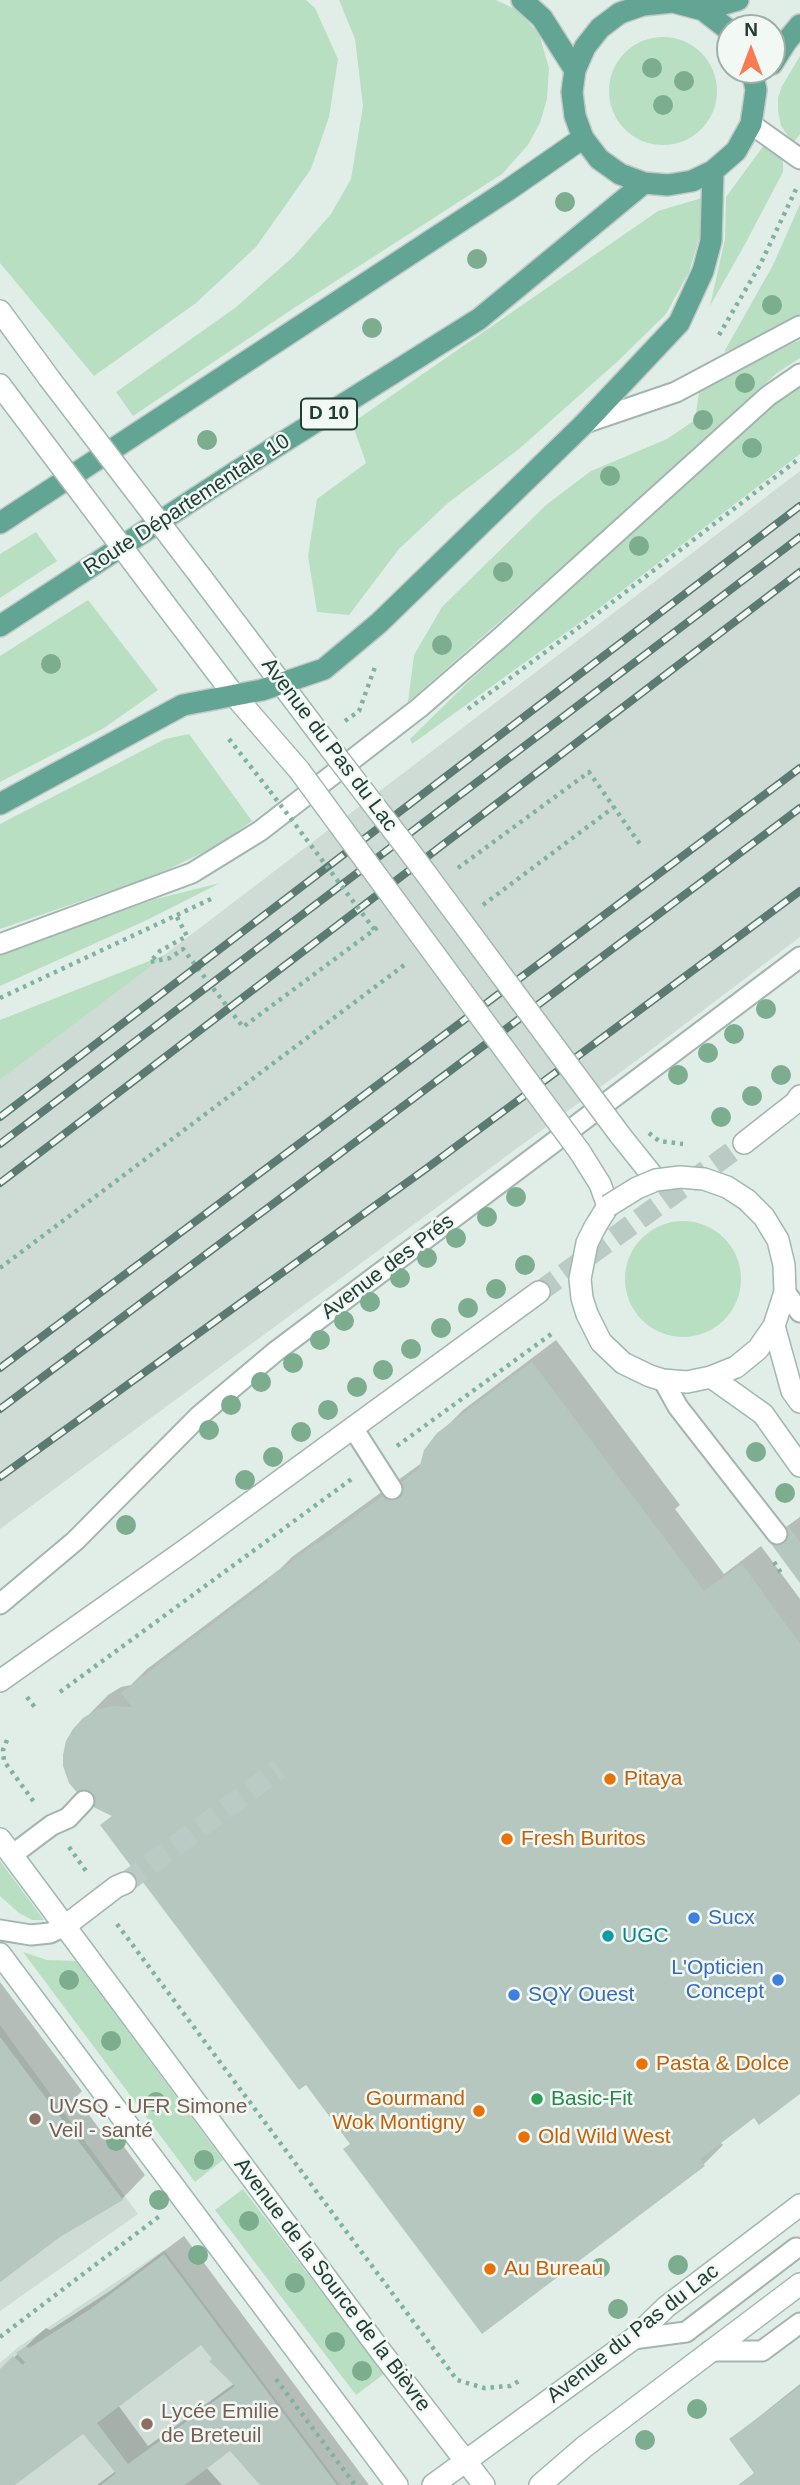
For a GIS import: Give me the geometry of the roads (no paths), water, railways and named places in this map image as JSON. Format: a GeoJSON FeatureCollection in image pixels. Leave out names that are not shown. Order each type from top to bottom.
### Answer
{"type":"FeatureCollection","features":[{"type":"Feature","properties":{"kind":"main road"},"geometry":{"type":"LineString","coordinates":[[522,0],[542,18],[575,69]]}},
{"type":"Feature","properties":{"kind":"main road"},"geometry":{"type":"LineString","coordinates":[[703,10],[738,0]]}},
{"type":"Feature","properties":{"kind":"main road"},"geometry":{"type":"LineString","coordinates":[[716,20],[703,10],[673,2],[636,2],[600,28],[585,47],[575,69],[572,92],[575,116],[583,138],[599,159],[620,174],[644,183],[668,185],[692,181],[713,171],[736,151],[751,124],[754,84]]}},
{"type":"Feature","properties":{"kind":"main road"},"geometry":{"type":"LineString","coordinates":[[786,42],[800,25]]}},
{"type":"Feature","properties":{"kind":"main road"},"geometry":{"type":"LineString","coordinates":[[0,523],[497,198],[583,138]]}},
{"type":"Feature","properties":{"kind":"main road"},"geometry":{"type":"LineString","coordinates":[[0,804],[183,705],[283,683],[324,669],[371,630],[585,424],[657,349],[678,323],[693,296],[711,241],[713,171]]}},
{"type":"Feature","properties":{"kind":"main road","name":"Route Départementale 10"},"geometry":{"type":"LineString","coordinates":[[0,626],[234,473],[479,319],[644,183]]}},
{"type":"Feature","properties":{"kind":"main road","name":"Avenue du Pas du Lac"},"geometry":{"type":"LineString","coordinates":[[0,311],[410,852],[605,1117],[656,1180]]}},
{"type":"Feature","properties":{"kind":"main road","name":"Avenue du Pas du Lac"},"geometry":{"type":"LineString","coordinates":[[6,393],[234,695],[299,771],[580,1152],[600,1184],[608,1206]]}},
{"type":"Feature","properties":{"kind":"main road"},"geometry":{"type":"LineString","coordinates":[[744,1143],[799,1101]]}},
{"type":"Feature","properties":{"kind":"main road"},"geometry":{"type":"LineString","coordinates":[[680,1177],[704,1179],[727,1187],[757,1210],[778,1240],[784,1265],[785,1292],[774,1326],[758,1349],[736,1367],[711,1377],[687,1382],[663,1380],[623,1363],[601,1342],[582,1298],[582,1261],[594,1227],[608,1206],[636,1188],[656,1180],[680,1177]]}},
{"type":"Feature","properties":{"kind":"main road"},"geometry":{"type":"LineString","coordinates":[[0,1681],[539,1292]]}},
{"type":"Feature","properties":{"kind":"main road"},"geometry":{"type":"LineString","coordinates":[[774,1326],[792,1391],[800,1402]]}},
{"type":"Feature","properties":{"kind":"main road"},"geometry":{"type":"LineString","coordinates":[[711,1377],[762,1414],[800,1466]]}},
{"type":"Feature","properties":{"kind":"main road","name":"Avenue de la Source de la Bièvre"},"geometry":{"type":"LineString","coordinates":[[6,1847],[382,2353],[484,2485]]}},
{"type":"Feature","properties":{"kind":"main road"},"geometry":{"type":"LineString","coordinates":[[65,1926],[125,1882]]}},
{"type":"Feature","properties":{"kind":"main road"},"geometry":{"type":"LineString","coordinates":[[0,1954],[397,2485]]}},
{"type":"Feature","properties":{"kind":"main road","name":"Avenue du Pas du Lac"},"geometry":{"type":"LineString","coordinates":[[433,2485],[633,2339],[666,2307],[800,2205]]}},
{"type":"Feature","properties":{"kind":"main road"},"geometry":{"type":"LineString","coordinates":[[540,2485],[584,2447],[800,2284]]}},
{"type":"Feature","properties":{"kind":"lane"},"geometry":{"type":"LineString","coordinates":[[751,124],[800,159]]}},
{"type":"Feature","properties":{"kind":"lane"},"geometry":{"type":"LineString","coordinates":[[585,424],[676,392],[800,326]]}},
{"type":"Feature","properties":{"kind":"lane"},"geometry":{"type":"LineString","coordinates":[[0,944],[192,873],[260,831],[419,708],[768,396],[800,374]]}},
{"type":"Feature","properties":{"kind":"lane","name":"Avenue des Prés"},"geometry":{"type":"LineString","coordinates":[[0,1604],[75,1541],[199,1416],[275,1352],[800,957]]}},
{"type":"Feature","properties":{"kind":"lane"},"geometry":{"type":"LineString","coordinates":[[785,1292],[800,1312]]}},
{"type":"Feature","properties":{"kind":"lane"},"geometry":{"type":"LineString","coordinates":[[663,1380],[678,1407],[777,1534]]}},
{"type":"Feature","properties":{"kind":"lane"},"geometry":{"type":"LineString","coordinates":[[353,1428],[392,1489]]}},
{"type":"Feature","properties":{"kind":"lane"},"geometry":{"type":"LineString","coordinates":[[6,1847],[68,1818],[84,1801]]}},
{"type":"Feature","properties":{"kind":"lane"},"geometry":{"type":"LineString","coordinates":[[0,1930],[31,1935],[50,1933],[65,1926]]}},
{"type":"Feature","properties":{"kind":"lane"},"geometry":{"type":"LineString","coordinates":[[633,2339],[687,2332],[796,2248]]}},
{"type":"Feature","properties":{"kind":"lane"},"geometry":{"type":"LineString","coordinates":[[710,2351],[762,2351],[800,2323]]}},
{"type":"Feature","properties":{"kind":"tunnel"},"geometry":{"type":"LineString","coordinates":[[539,1292],[744,1143]]}},
{"type":"Feature","properties":{"kind":"tunnel"},"geometry":{"type":"LineString","coordinates":[[125,1883],[279,1769]]}},
{"type":"Feature","properties":{"kind":"railway"},"geometry":{"type":"LineString","coordinates":[[0,1117],[800,506]]}},
{"type":"Feature","properties":{"kind":"railway"},"geometry":{"type":"LineString","coordinates":[[0,1144],[800,537]]}},
{"type":"Feature","properties":{"kind":"railway"},"geometry":{"type":"LineString","coordinates":[[0,1183],[800,572]]}},
{"type":"Feature","properties":{"kind":"railway"},"geometry":{"type":"LineString","coordinates":[[0,1368],[800,768]]}},
{"type":"Feature","properties":{"kind":"railway"},"geometry":{"type":"LineString","coordinates":[[0,1409],[800,808]]}},
{"type":"Feature","properties":{"kind":"railway"},"geometry":{"type":"LineString","coordinates":[[0,1477],[427,1168],[800,891]]}},
{"type":"Feature","properties":{"kind":"place","name":"Pitaya"},"geometry":{"type":"Point","coordinates":[610,1779]}},
{"type":"Feature","properties":{"kind":"place","name":"Fresh Buritos"},"geometry":{"type":"Point","coordinates":[507,1839]}},
{"type":"Feature","properties":{"kind":"place","name":"Sucx"},"geometry":{"type":"Point","coordinates":[694,1918]}},
{"type":"Feature","properties":{"kind":"place","name":"UGC"},"geometry":{"type":"Point","coordinates":[608,1936]}},
{"type":"Feature","properties":{"kind":"place","name":"L'Opticien Concept"},"geometry":{"type":"Point","coordinates":[778,1980]}},
{"type":"Feature","properties":{"kind":"place","name":"SQY Ouest"},"geometry":{"type":"Point","coordinates":[514,1995]}},
{"type":"Feature","properties":{"kind":"place","name":"Pasta & Dolce"},"geometry":{"type":"Point","coordinates":[642,2064]}},
{"type":"Feature","properties":{"kind":"place","name":"Basic-Fit"},"geometry":{"type":"Point","coordinates":[537,2099]}},
{"type":"Feature","properties":{"kind":"place","name":"Gourmand Wok Montigny"},"geometry":{"type":"Point","coordinates":[479,2111]}},
{"type":"Feature","properties":{"kind":"place","name":"UVSQ - UFR Simone Veil - santé"},"geometry":{"type":"Point","coordinates":[35,2119]}},
{"type":"Feature","properties":{"kind":"place","name":"Old Wild West"},"geometry":{"type":"Point","coordinates":[524,2137]}},
{"type":"Feature","properties":{"kind":"place","name":"Au Bureau"},"geometry":{"type":"Point","coordinates":[490,2269]}},
{"type":"Feature","properties":{"kind":"place","name":"Lycée Emilie de Breteuil"},"geometry":{"type":"Point","coordinates":[147,2424]}}]}
